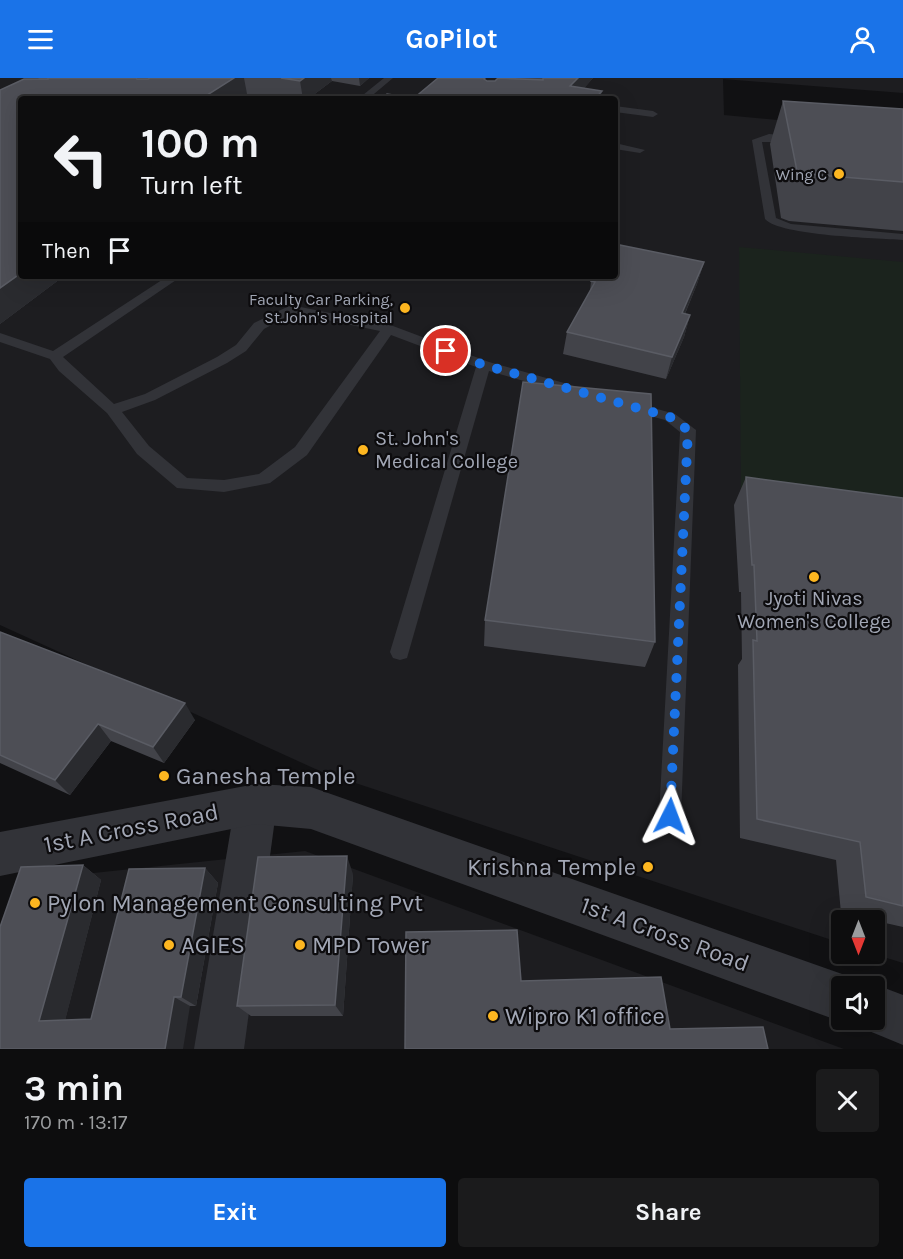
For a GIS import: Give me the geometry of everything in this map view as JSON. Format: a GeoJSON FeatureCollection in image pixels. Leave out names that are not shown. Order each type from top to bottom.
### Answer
{"type":"FeatureCollection","features":[{"type":"Feature","properties":{"kind":"street","name":"1st A Cross Road"},"geometry":{"type":"LineString","coordinates":[[16,864],[256,804],[311,808],[831,994]]}},
{"type":"Feature","properties":{"kind":"street"},"geometry":{"type":"LineString","coordinates":[[219,1049],[256,804]]}},
{"type":"Feature","properties":{"kind":"street"},"geometry":{"type":"LineString","coordinates":[[885,1014],[903,1020]]}},
{"type":"Feature","properties":{"kind":"lane"},"geometry":{"type":"LineString","coordinates":[[355,92],[373,78]]}},
{"type":"Feature","properties":{"kind":"lane"},"geometry":{"type":"LineString","coordinates":[[366,96],[389,78]]}},
{"type":"Feature","properties":{"kind":"lane"},"geometry":{"type":"LineString","coordinates":[[379,96],[402,78]]}},
{"type":"Feature","properties":{"kind":"lane"},"geometry":{"type":"LineString","coordinates":[[618,109],[653,114]]}},
{"type":"Feature","properties":{"kind":"lane"},"geometry":{"type":"LineString","coordinates":[[802,139],[769,137],[757,140],[771,219],[776,223],[791,227],[903,237]]}},
{"type":"Feature","properties":{"kind":"lane"},"geometry":{"type":"LineString","coordinates":[[618,146],[640,150]]}},
{"type":"Feature","properties":{"kind":"lane"},"geometry":{"type":"LineString","coordinates":[[785,234],[898,244],[903,242]]}},
{"type":"Feature","properties":{"kind":"lane"},"geometry":{"type":"LineString","coordinates":[[55,356],[171,279]]}},
{"type":"Feature","properties":{"kind":"lane"},"geometry":{"type":"LineString","coordinates":[[112,410],[150,397],[222,360],[241,348],[260,326],[291,309],[388,329],[484,365],[593,396]]}},
{"type":"Feature","properties":{"kind":"lane"},"geometry":{"type":"LineString","coordinates":[[0,338],[55,356],[64,368],[112,410],[143,450],[183,484],[224,486],[264,479],[301,451],[388,329]]}},
{"type":"Feature","properties":{"kind":"lane"},"geometry":{"type":"LineString","coordinates":[[400,652],[484,365]]}},
{"type":"Feature","properties":{"kind":"lane"},"geometry":{"type":"LineString","coordinates":[[615,402],[670,417],[688,430],[670,816]]}},
{"type":"Feature","properties":{"kind":"shaded area","name":"St. John's Medical College"},"geometry":{"type":"Polygon","coordinates":[[[0,78],[903,78],[903,93],[723,79],[724,115],[903,132],[903,963],[885,957],[885,910],[831,910],[831,940],[322,772],[0,625],[0,78]]]}},
{"type":"Feature","properties":{"kind":"shaded area"},"geometry":{"type":"Polygon","coordinates":[[[739,247],[903,262],[903,523],[741,497],[739,247]]]}},
{"type":"Feature","properties":{"kind":"shaded area"},"geometry":{"type":"Polygon","coordinates":[[[305,851],[844,1049],[0,1049],[55,877],[305,851]]]}},
{"type":"Feature","properties":{"kind":"building"},"geometry":{"type":"Polygon","coordinates":[[[234,78],[206,96],[18,96],[18,275],[0,288],[0,90],[24,79],[234,78]]]}},
{"type":"Feature","properties":{"kind":"building"},"geometry":{"type":"Polygon","coordinates":[[[281,78],[304,78],[300,81],[281,78]]]}},
{"type":"Feature","properties":{"kind":"building"},"geometry":{"type":"Polygon","coordinates":[[[438,78],[485,78],[487,81],[495,81],[498,78],[543,80],[543,78],[578,78],[570,86],[602,91],[598,96],[416,96],[438,78]]]}},
{"type":"Feature","properties":{"kind":"building"},"geometry":{"type":"Polygon","coordinates":[[[783,101],[903,109],[903,182],[806,174],[797,171],[783,101]]]}},
{"type":"Feature","properties":{"kind":"building"},"geometry":{"type":"Polygon","coordinates":[[[618,245],[704,262],[682,313],[690,315],[672,357],[567,332],[595,282],[591,281],[592,279],[618,279],[618,245]]]}},
{"type":"Feature","properties":{"kind":"building"},"geometry":{"type":"Polygon","coordinates":[[[523,382],[651,394],[655,642],[485,620],[523,382]]]}},
{"type":"Feature","properties":{"kind":"building"},"geometry":{"type":"Polygon","coordinates":[[[746,477],[903,498],[903,906],[866,897],[860,842],[757,819],[753,640],[757,641],[754,565],[752,565],[746,477]]]}},
{"type":"Feature","properties":{"kind":"building"},"geometry":{"type":"Polygon","coordinates":[[[0,632],[185,703],[153,747],[98,724],[55,780],[0,755],[0,632]]]}},
{"type":"Feature","properties":{"kind":"building","name":"MPD Tower"},"geometry":{"type":"Polygon","coordinates":[[[347,856],[335,1005],[237,1006],[258,857],[347,856]]]}},
{"type":"Feature","properties":{"kind":"building"},"geometry":{"type":"Polygon","coordinates":[[[83,865],[39,1021],[91,1019],[129,869],[205,868],[181,997],[174,997],[165,1049],[0,1049],[0,927],[21,867],[83,865]]]}},
{"type":"Feature","properties":{"kind":"building"},"geometry":{"type":"Polygon","coordinates":[[[517,930],[521,981],[661,977],[670,1029],[763,1027],[768,1049],[405,1049],[406,932],[517,930]]]}},
{"type":"Feature","properties":{"kind":"place","name":"Wing C"},"geometry":{"type":"Point","coordinates":[839,174]}},
{"type":"Feature","properties":{"kind":"place","name":"Faculty Car Parking, St.John's Hospital"},"geometry":{"type":"Point","coordinates":[405,308]}},
{"type":"Feature","properties":{"kind":"place","name":"St. John's Medical College"},"geometry":{"type":"Point","coordinates":[363,450]}},
{"type":"Feature","properties":{"kind":"place","name":"Jyoti Nivas Women's College"},"geometry":{"type":"Point","coordinates":[814,577]}},
{"type":"Feature","properties":{"kind":"place","name":"Ganesha Temple"},"geometry":{"type":"Point","coordinates":[164,776]}},
{"type":"Feature","properties":{"kind":"place","name":"Krishna Temple"},"geometry":{"type":"Point","coordinates":[648,867]}},
{"type":"Feature","properties":{"kind":"place","name":"Pylon Management Consulting Pvt"},"geometry":{"type":"Point","coordinates":[35,903]}},
{"type":"Feature","properties":{"kind":"place","name":"AGIES"},"geometry":{"type":"Point","coordinates":[169,945]}},
{"type":"Feature","properties":{"kind":"place","name":"MPD Tower"},"geometry":{"type":"Point","coordinates":[300,945]}},
{"type":"Feature","properties":{"kind":"place","name":"Wipro K1 office"},"geometry":{"type":"Point","coordinates":[493,1016]}},
{"type":"Feature","properties":{"kind":"route"},"geometry":{"type":"LineString","coordinates":[[446,351],[484,365],[670,417],[688,430],[670,816]]}}]}
